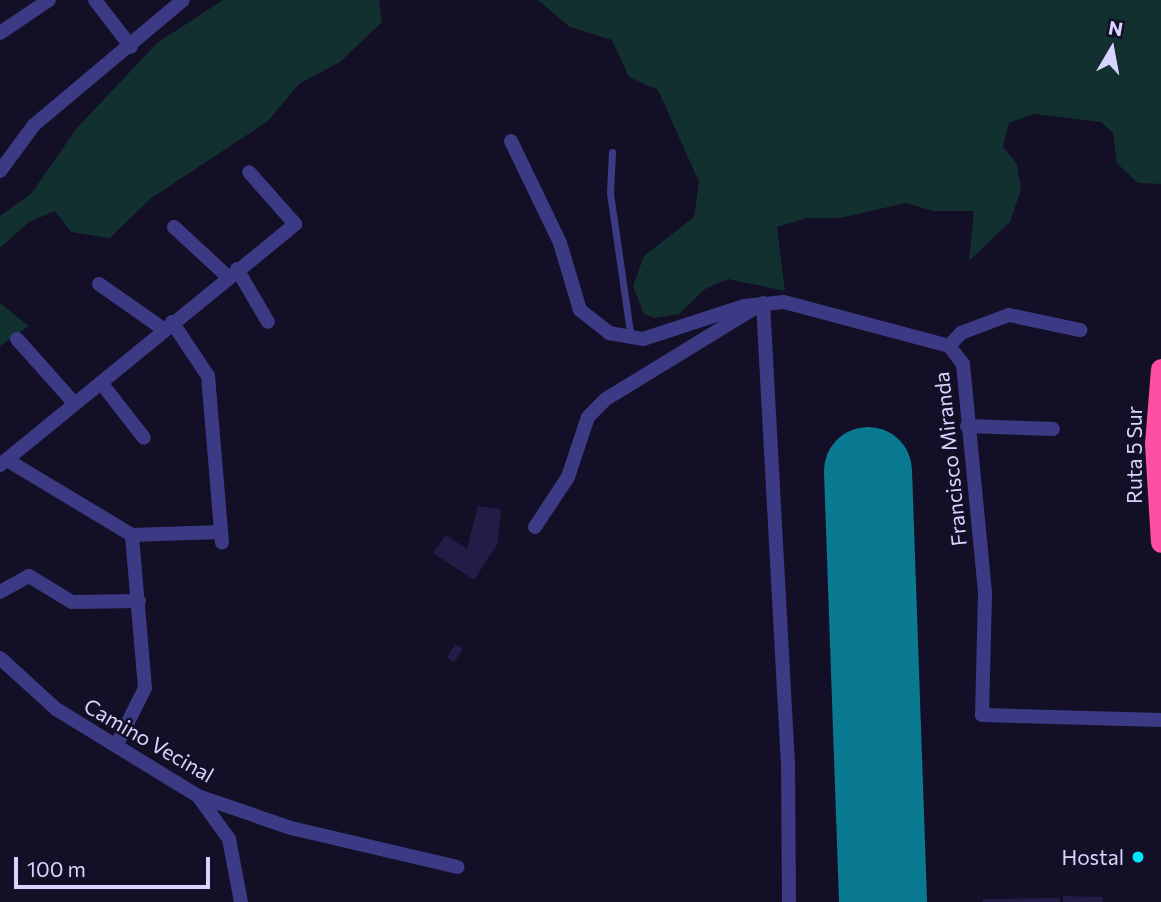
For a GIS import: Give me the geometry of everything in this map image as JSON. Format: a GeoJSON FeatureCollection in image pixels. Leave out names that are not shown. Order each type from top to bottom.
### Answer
{"type":"FeatureCollection","features":[{"type":"Feature","properties":{"kind":"highway","name":"Ruta 5 Sur"},"geometry":{"type":"LineString","coordinates":[[1161,369],[1155,444],[1161,540]]}},
{"type":"Feature","properties":{"kind":"street"},"geometry":{"type":"LineString","coordinates":[[0,33],[48,0]]}},
{"type":"Feature","properties":{"kind":"street"},"geometry":{"type":"LineString","coordinates":[[95,0],[131,47]]}},
{"type":"Feature","properties":{"kind":"street"},"geometry":{"type":"LineString","coordinates":[[0,171],[34,125],[131,47],[183,0]]}},
{"type":"Feature","properties":{"kind":"street"},"geometry":{"type":"LineString","coordinates":[[511,141],[560,243],[580,310],[592,323],[631,338]]}},
{"type":"Feature","properties":{"kind":"street"},"geometry":{"type":"LineString","coordinates":[[99,284],[167,326],[208,376],[221,537],[132,535],[4,463],[167,326],[295,224],[249,172]]}},
{"type":"Feature","properties":{"kind":"street"},"geometry":{"type":"LineString","coordinates":[[174,227],[232,273],[268,322]]}},
{"type":"Feature","properties":{"kind":"street"},"geometry":{"type":"LineString","coordinates":[[535,527],[568,477],[588,417],[606,399],[763,303],[788,763],[789,902]]}},
{"type":"Feature","properties":{"kind":"street","name":"Francisco Miranda"},"geometry":{"type":"LineString","coordinates":[[631,338],[763,303],[829,310],[949,346],[963,364],[985,593],[982,715],[1161,720]]}},
{"type":"Feature","properties":{"kind":"street"},"geometry":{"type":"LineString","coordinates":[[949,346],[961,333],[1009,315],[1080,330]]}},
{"type":"Feature","properties":{"kind":"street"},"geometry":{"type":"LineString","coordinates":[[18,339],[75,404]]}},
{"type":"Feature","properties":{"kind":"street"},"geometry":{"type":"LineString","coordinates":[[102,383],[144,438]]}},
{"type":"Feature","properties":{"kind":"street"},"geometry":{"type":"LineString","coordinates":[[967,426],[1053,429]]}},
{"type":"Feature","properties":{"kind":"street"},"geometry":{"type":"LineString","coordinates":[[116,746],[145,688],[132,535]]}},
{"type":"Feature","properties":{"kind":"street"},"geometry":{"type":"LineString","coordinates":[[0,592],[29,576],[72,602],[139,601]]}},
{"type":"Feature","properties":{"kind":"street","name":"Camino Vecinal"},"geometry":{"type":"LineString","coordinates":[[0,658],[56,709],[198,796],[291,828],[457,867]]}},
{"type":"Feature","properties":{"kind":"street"},"geometry":{"type":"LineString","coordinates":[[198,796],[229,839],[241,902]]}},
{"type":"Feature","properties":{"kind":"lane"},"geometry":{"type":"LineString","coordinates":[[612,152],[610,193],[631,338]]}},
{"type":"Feature","properties":{"kind":"green space"},"geometry":{"type":"Polygon","coordinates":[[[223,0],[379,0],[382,22],[340,62],[299,84],[268,121],[150,199],[110,238],[71,232],[55,211],[29,222],[0,248],[0,216],[32,193],[76,129],[157,43],[223,0]]]}},
{"type":"Feature","properties":{"kind":"green space"},"geometry":{"type":"Polygon","coordinates":[[[538,0],[1161,0],[1161,184],[1138,183],[1117,163],[1113,133],[1101,122],[1034,114],[1009,123],[1003,147],[1017,164],[1021,190],[1010,222],[969,261],[974,211],[933,211],[906,203],[840,218],[807,218],[777,227],[785,291],[728,279],[705,289],[679,314],[654,318],[644,314],[633,286],[644,256],[694,217],[699,182],[658,90],[629,77],[612,40],[570,27],[538,0]]]}},
{"type":"Feature","properties":{"kind":"green space"},"geometry":{"type":"Polygon","coordinates":[[[0,303],[29,326],[0,346],[0,303]]]}},
{"type":"Feature","properties":{"kind":"building"},"geometry":{"type":"Polygon","coordinates":[[[478,506],[501,509],[498,543],[474,580],[433,553],[446,535],[467,549],[478,506]]]}},
{"type":"Feature","properties":{"kind":"building"},"geometry":{"type":"Polygon","coordinates":[[[455,644],[463,649],[454,662],[447,658],[455,644]]]}},
{"type":"Feature","properties":{"kind":"building"},"geometry":{"type":"Polygon","coordinates":[[[1063,896],[1103,897],[1103,902],[1063,902],[1063,896]]]}},
{"type":"Feature","properties":{"kind":"building"},"geometry":{"type":"Polygon","coordinates":[[[1060,898],[1060,902],[983,902],[983,899],[1060,898]]]}},
{"type":"Feature","properties":{"kind":"runway"},"geometry":{"type":"LineString","coordinates":[[868,471],[883,902]]}},
{"type":"Feature","properties":{"kind":"place","name":"Hostal"},"geometry":{"type":"Point","coordinates":[1138,857]}}]}
